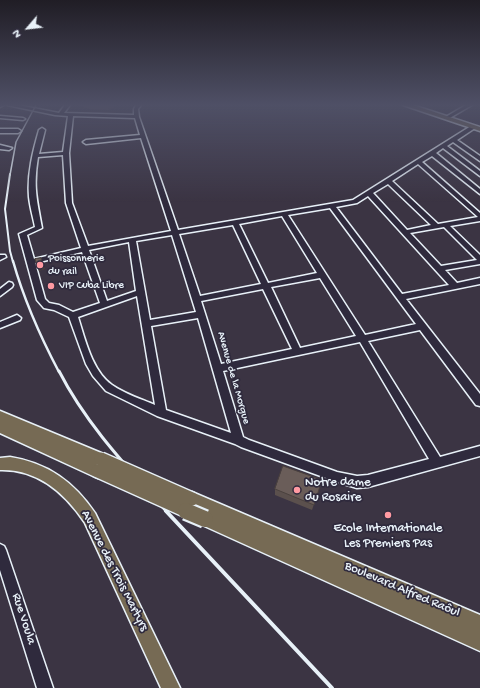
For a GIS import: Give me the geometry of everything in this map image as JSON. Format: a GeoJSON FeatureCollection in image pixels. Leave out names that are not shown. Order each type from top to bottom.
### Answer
{"type":"FeatureCollection","features":[{"type":"Feature","properties":{"kind":"main road"},"geometry":{"type":"LineString","coordinates":[[0,416],[205,519],[480,642]]}},
{"type":"Feature","properties":{"kind":"main road"},"geometry":{"type":"LineString","coordinates":[[0,427],[100,465]]}},
{"type":"Feature","properties":{"kind":"main road","name":"Avenue des Trois Martyrs"},"geometry":{"type":"LineString","coordinates":[[0,464],[8,462],[17,463],[37,471],[64,486],[77,499],[90,518],[169,687]]}},
{"type":"Feature","properties":{"kind":"main road","name":"Boulevard Alfred Raôul"},"geometry":{"type":"LineString","coordinates":[[100,465],[192,499],[480,624]]}},
{"type":"Feature","properties":{"kind":"street"},"geometry":{"type":"LineString","coordinates":[[40,137],[35,156],[32,195],[39,228],[23,234],[43,304],[56,307],[72,315],[95,374],[102,383],[109,388],[161,413],[239,440]]}},
{"type":"Feature","properties":{"kind":"street"},"geometry":{"type":"LineString","coordinates":[[69,137],[66,153],[68,203],[104,304]]}},
{"type":"Feature","properties":{"kind":"street"},"geometry":{"type":"LineString","coordinates":[[86,142],[133,137]]}},
{"type":"Feature","properties":{"kind":"street","name":"Avenue de la Morgue"},"geometry":{"type":"LineString","coordinates":[[144,137],[197,299],[239,440],[245,444],[287,460],[336,477],[357,482],[368,481],[480,451]]}},
{"type":"Feature","properties":{"kind":"street"},"geometry":{"type":"LineString","coordinates":[[31,262],[84,249],[175,232],[355,202],[460,137]]}},
{"type":"Feature","properties":{"kind":"street"},"geometry":{"type":"LineString","coordinates":[[454,140],[480,159]]}},
{"type":"Feature","properties":{"kind":"street"},"geometry":{"type":"LineString","coordinates":[[444,146],[480,174]]}},
{"type":"Feature","properties":{"kind":"street"},"geometry":{"type":"LineString","coordinates":[[0,147],[9,148]]}},
{"type":"Feature","properties":{"kind":"street"},"geometry":{"type":"LineString","coordinates":[[35,156],[66,153]]}},
{"type":"Feature","properties":{"kind":"street"},"geometry":{"type":"LineString","coordinates":[[432,153],[480,192]]}},
{"type":"Feature","properties":{"kind":"street"},"geometry":{"type":"LineString","coordinates":[[418,162],[480,216]]}},
{"type":"Feature","properties":{"kind":"street"},"geometry":{"type":"LineString","coordinates":[[389,180],[437,227]]}},
{"type":"Feature","properties":{"kind":"street"},"geometry":{"type":"LineString","coordinates":[[469,183],[480,182]]}},
{"type":"Feature","properties":{"kind":"street"},"geometry":{"type":"LineString","coordinates":[[370,192],[456,286]]}},
{"type":"Feature","properties":{"kind":"street"},"geometry":{"type":"LineString","coordinates":[[332,207],[480,402]]}},
{"type":"Feature","properties":{"kind":"street"},"geometry":{"type":"LineString","coordinates":[[284,214],[362,338],[437,462]]}},
{"type":"Feature","properties":{"kind":"street"},"geometry":{"type":"LineString","coordinates":[[406,232],[480,219]]}},
{"type":"Feature","properties":{"kind":"street"},"geometry":{"type":"LineString","coordinates":[[235,222],[267,285],[298,352]]}},
{"type":"Feature","properties":{"kind":"street"},"geometry":{"type":"LineString","coordinates":[[445,225],[480,260]]}},
{"type":"Feature","properties":{"kind":"street"},"geometry":{"type":"LineString","coordinates":[[132,240],[142,292],[161,413]]}},
{"type":"Feature","properties":{"kind":"street"},"geometry":{"type":"LineString","coordinates":[[439,269],[480,260]]}},
{"type":"Feature","properties":{"kind":"street"},"geometry":{"type":"LineString","coordinates":[[197,299],[322,275]]}},
{"type":"Feature","properties":{"kind":"street"},"geometry":{"type":"LineString","coordinates":[[401,297],[480,281]]}},
{"type":"Feature","properties":{"kind":"street"},"geometry":{"type":"LineString","coordinates":[[0,293],[9,285]]}},
{"type":"Feature","properties":{"kind":"street"},"geometry":{"type":"LineString","coordinates":[[72,315],[142,292]]}},
{"type":"Feature","properties":{"kind":"street"},"geometry":{"type":"LineString","coordinates":[[146,324],[201,314]]}},
{"type":"Feature","properties":{"kind":"street"},"geometry":{"type":"LineString","coordinates":[[0,325],[17,318]]}},
{"type":"Feature","properties":{"kind":"street"},"geometry":{"type":"LineString","coordinates":[[218,368],[422,326]]}},
{"type":"Feature","properties":{"kind":"street","name":"Rue Voula"},"geometry":{"type":"LineString","coordinates":[[0,550],[45,688]]}},
{"type":"Feature","properties":{"kind":"building"},"geometry":{"type":"Polygon","coordinates":[[[41,258],[42,264],[37,266],[35,259],[41,258]]]}},
{"type":"Feature","properties":{"kind":"building","name":"Notre dame du Rosaire"},"geometry":{"type":"Polygon","coordinates":[[[283,466],[322,480],[314,505],[275,489],[283,466]]]}},
{"type":"Feature","properties":{"kind":"railway"},"geometry":{"type":"LineString","coordinates":[[10,175],[16,142],[19,137]]}},
{"type":"Feature","properties":{"kind":"railway"},"geometry":{"type":"LineString","coordinates":[[10,174],[5,209],[10,251],[13,262]]}},
{"type":"Feature","properties":{"kind":"railway"},"geometry":{"type":"LineString","coordinates":[[13,261],[33,318],[59,372]]}},
{"type":"Feature","properties":{"kind":"railway"},"geometry":{"type":"LineString","coordinates":[[59,371],[94,427],[122,462],[167,512]]}},
{"type":"Feature","properties":{"kind":"railway"},"geometry":{"type":"LineString","coordinates":[[166,511],[332,688]]}},
{"type":"Feature","properties":{"kind":"place","name":"Poissonnerie du rail"},"geometry":{"type":"Point","coordinates":[40,265]}},
{"type":"Feature","properties":{"kind":"place","name":"VIP Cuba Libre"},"geometry":{"type":"Point","coordinates":[51,286]}},
{"type":"Feature","properties":{"kind":"place","name":"Notre dame du Rosaire"},"geometry":{"type":"Point","coordinates":[297,490]}},
{"type":"Feature","properties":{"kind":"place","name":"Ecole Internationale Les Premiers Pas"},"geometry":{"type":"Point","coordinates":[388,515]}}]}
